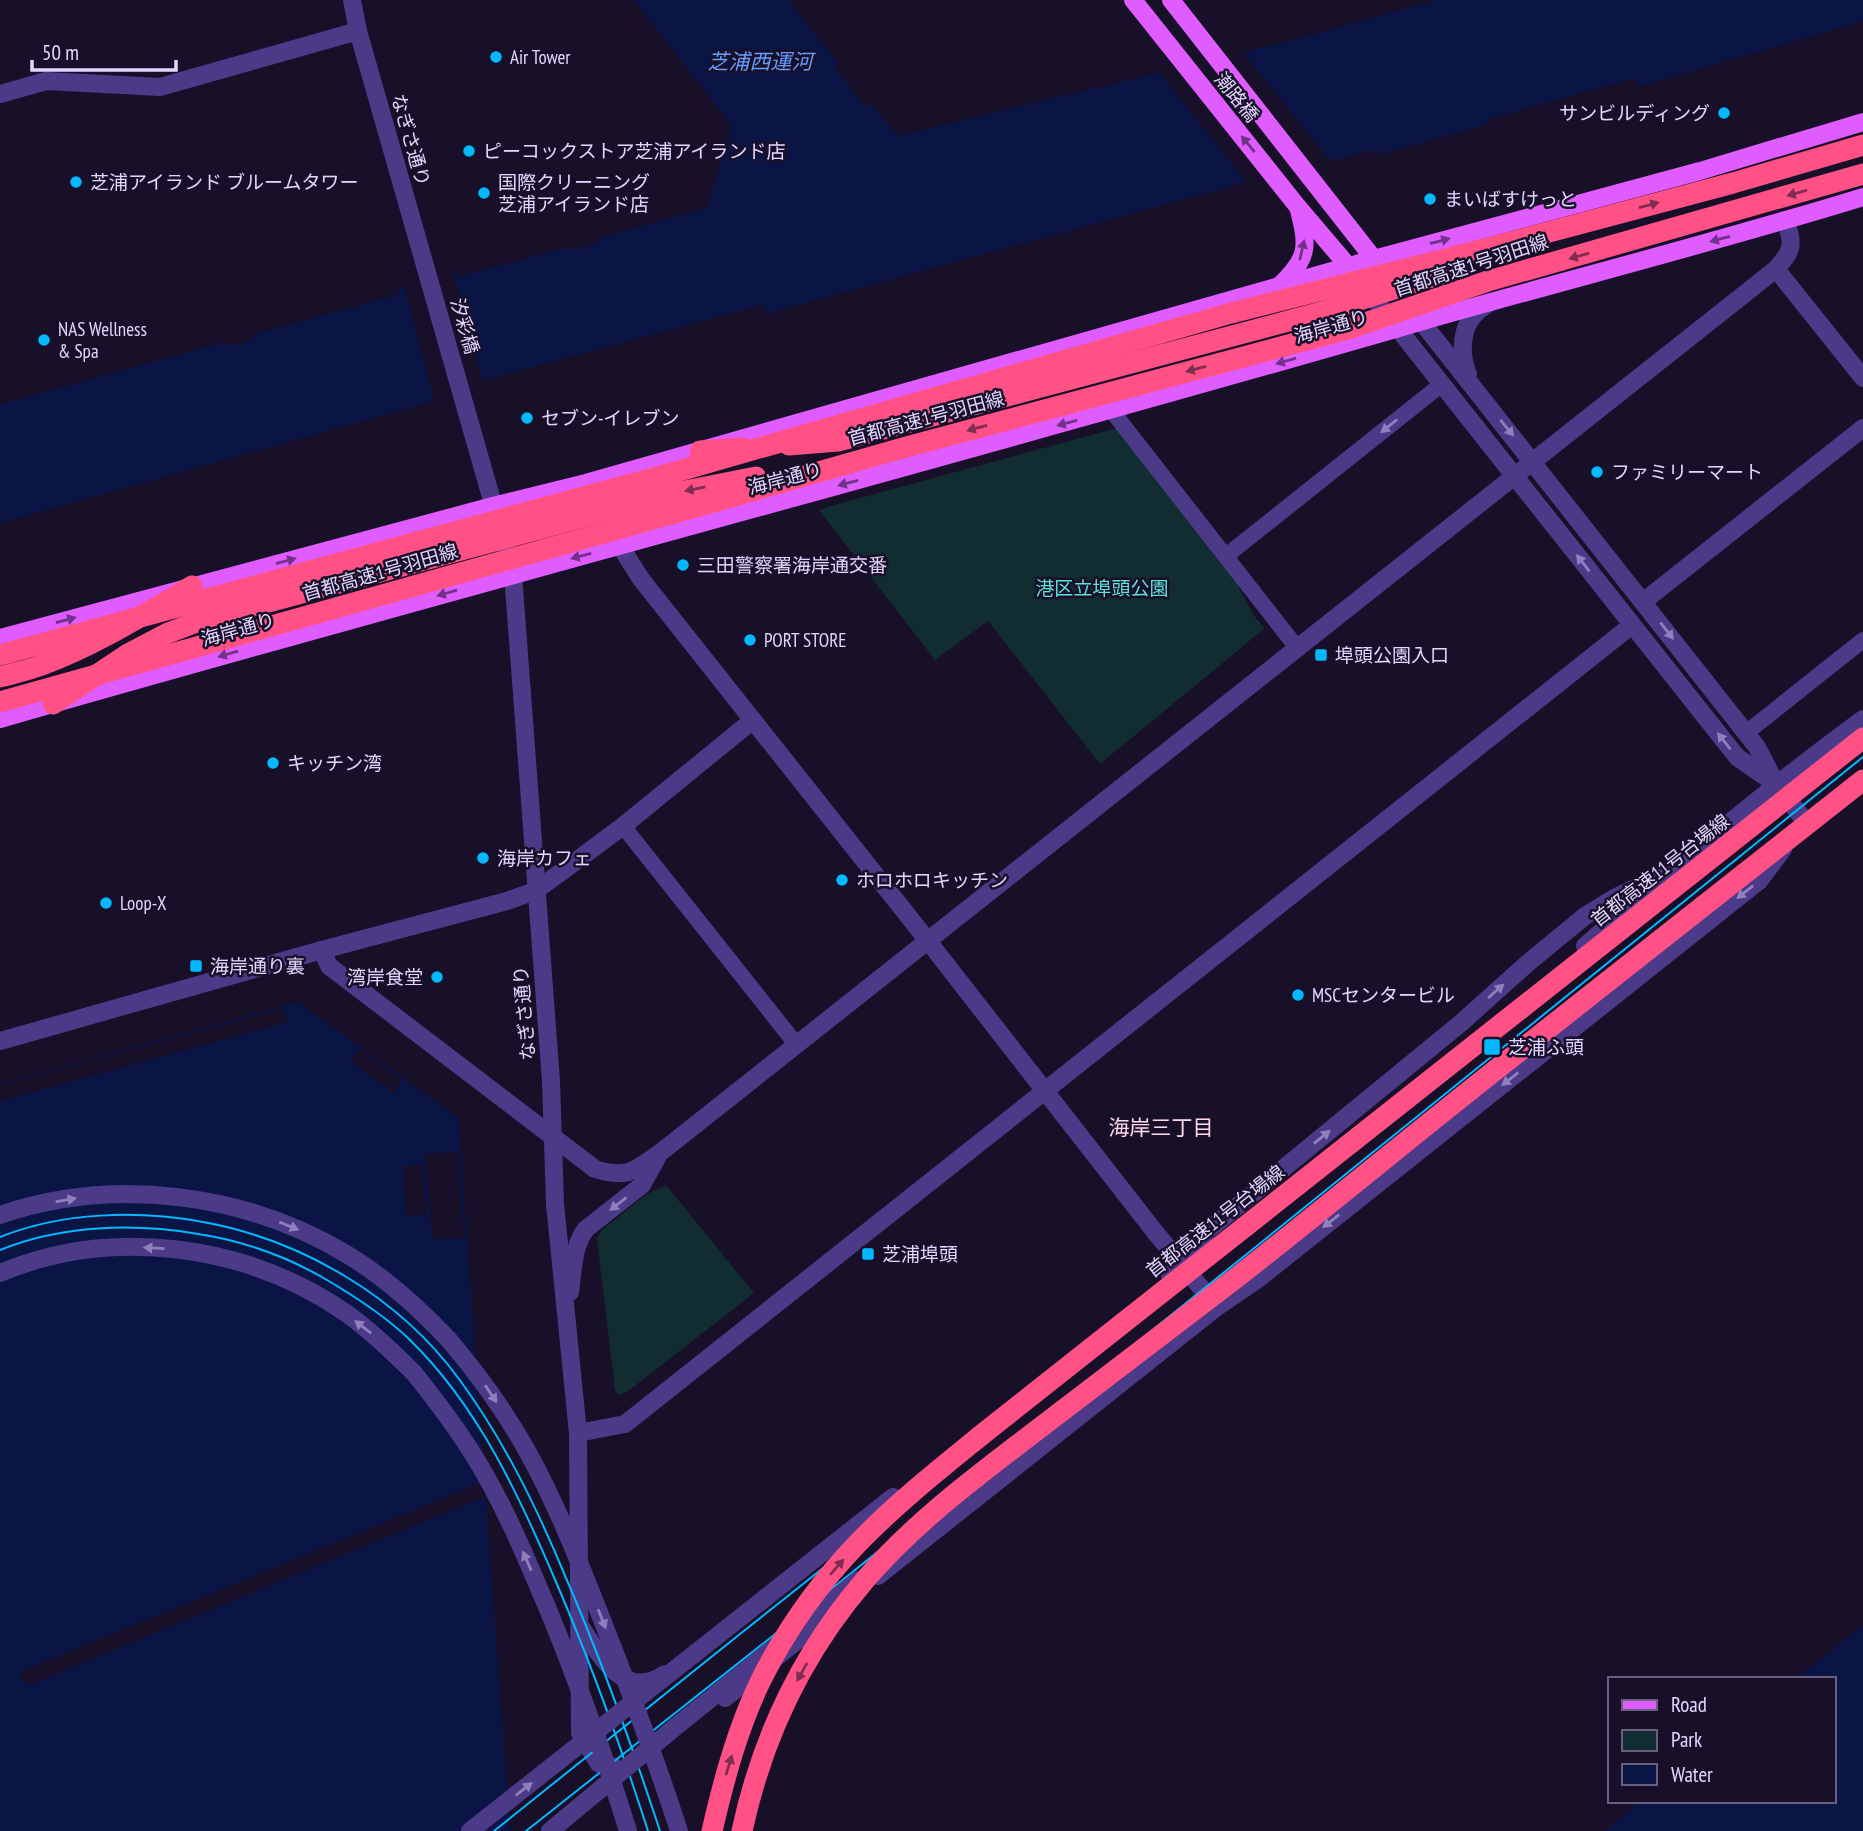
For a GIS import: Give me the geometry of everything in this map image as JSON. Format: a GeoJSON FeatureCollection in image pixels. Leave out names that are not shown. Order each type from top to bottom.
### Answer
{"type":"FeatureCollection","features":[{"type":"Feature","properties":{"kind":"highway","name":"首都高速1号羽田線"},"geometry":{"type":"LineString","coordinates":[[0,655],[665,475],[1231,313],[1481,250],[1733,183],[1863,145]]}},
{"type":"Feature","properties":{"kind":"highway","name":"首都高速1号羽田線"},"geometry":{"type":"LineString","coordinates":[[0,702],[906,447],[1348,329],[1488,281],[1863,174]]}},
{"type":"Feature","properties":{"kind":"highway"},"geometry":{"type":"LineString","coordinates":[[699,451],[838,441],[1322,312],[1454,270],[1481,250]]}},
{"type":"Feature","properties":{"kind":"highway"},"geometry":{"type":"LineString","coordinates":[[52,704],[128,654],[168,633],[202,620],[665,495],[906,447]]}},
{"type":"Feature","properties":{"kind":"highway"},"geometry":{"type":"LineString","coordinates":[[0,677],[41,666],[90,645],[192,586]]}},
{"type":"Feature","properties":{"kind":"highway"},"geometry":{"type":"LineString","coordinates":[[1786,788],[1863,719]]}},
{"type":"Feature","properties":{"kind":"highway","name":"首都高速11号台場線"},"geometry":{"type":"LineString","coordinates":[[712,1831],[730,1759],[749,1708],[778,1650],[832,1573],[886,1516],[984,1433],[1786,788],[1863,738]]}},
{"type":"Feature","properties":{"kind":"highway"},"geometry":{"type":"LineString","coordinates":[[742,1831],[760,1765],[792,1689],[826,1631],[865,1581],[901,1542],[971,1482],[1238,1276],[1863,778]]}},
{"type":"Feature","properties":{"kind":"main road","name":"潮路橋"},"geometry":{"type":"LineString","coordinates":[[1133,0],[1349,267]]}},
{"type":"Feature","properties":{"kind":"main road","name":"潮路橋"},"geometry":{"type":"LineString","coordinates":[[1171,0],[1374,259]]}},
{"type":"Feature","properties":{"kind":"main road"},"geometry":{"type":"LineString","coordinates":[[0,638],[586,483],[1374,259],[1700,171],[1863,122]]}},
{"type":"Feature","properties":{"kind":"main road","name":"海岸通り"},"geometry":{"type":"LineString","coordinates":[[0,719],[513,574],[1112,411],[1863,197]]}},
{"type":"Feature","properties":{"kind":"main road"},"geometry":{"type":"LineString","coordinates":[[1279,286],[1304,255],[1306,244],[1294,202]]}},
{"type":"Feature","properties":{"kind":"street","name":"なぎさ通り"},"geometry":{"type":"LineString","coordinates":[[345,0],[358,31]]}},
{"type":"Feature","properties":{"kind":"street","name":"なぎさ通り"},"geometry":{"type":"LineString","coordinates":[[352,0],[358,31],[424,260]]}},
{"type":"Feature","properties":{"kind":"street"},"geometry":{"type":"LineString","coordinates":[[0,94],[46,81],[160,87],[358,31]]}},
{"type":"Feature","properties":{"kind":"street"},"geometry":{"type":"LineString","coordinates":[[323,950],[330,966],[595,1169],[619,1175],[630,1172],[661,1152],[1776,269],[1790,250],[1791,239],[1786,221]]}},
{"type":"Feature","properties":{"kind":"street"},"geometry":{"type":"LineString","coordinates":[[1374,259],[1757,747],[1786,788],[1804,821]]}},
{"type":"Feature","properties":{"kind":"street","name":"汐彩橋"},"geometry":{"type":"LineString","coordinates":[[424,260],[464,403]]}},
{"type":"Feature","properties":{"kind":"street"},"geometry":{"type":"LineString","coordinates":[[1349,267],[1737,757],[1786,788]]}},
{"type":"Feature","properties":{"kind":"street"},"geometry":{"type":"LineString","coordinates":[[1776,269],[1863,379]]}},
{"type":"Feature","properties":{"kind":"street"},"geometry":{"type":"LineString","coordinates":[[1478,392],[1465,368],[1463,341],[1468,323],[1476,312],[1491,302]]}},
{"type":"Feature","properties":{"kind":"street"},"geometry":{"type":"LineString","coordinates":[[1226,556],[1442,384]]}},
{"type":"Feature","properties":{"kind":"street","name":"なぎさ通り"},"geometry":{"type":"LineString","coordinates":[[464,403],[513,574],[551,1081],[555,1204],[578,1433],[580,1733],[599,1764],[634,1771],[1217,1307],[1258,1279],[1759,881],[1804,821]]}},
{"type":"Feature","properties":{"kind":"street"},"geometry":{"type":"LineString","coordinates":[[1112,411],[1298,649]]}},
{"type":"Feature","properties":{"kind":"street"},"geometry":{"type":"LineString","coordinates":[[1644,601],[1863,428]]}},
{"type":"Feature","properties":{"kind":"street"},"geometry":{"type":"LineString","coordinates":[[586,483],[618,545],[641,579],[1217,1307]]}},
{"type":"Feature","properties":{"kind":"street"},"geometry":{"type":"LineString","coordinates":[[578,1433],[625,1424],[1632,625]]}},
{"type":"Feature","properties":{"kind":"street"},"geometry":{"type":"LineString","coordinates":[[1746,733],[1863,640]]}},
{"type":"Feature","properties":{"kind":"street"},"geometry":{"type":"LineString","coordinates":[[0,1041],[508,901],[535,891],[622,826],[753,720]]}},
{"type":"Feature","properties":{"kind":"street"},"geometry":{"type":"LineString","coordinates":[[550,1831],[674,1728],[1431,1119],[1804,821],[1863,778]]}},
{"type":"Feature","properties":{"kind":"street"},"geometry":{"type":"LineString","coordinates":[[470,1831],[1408,1090],[1573,957],[1668,872],[1786,788]]}},
{"type":"Feature","properties":{"kind":"street"},"geometry":{"type":"LineString","coordinates":[[622,826],[796,1044]]}},
{"type":"Feature","properties":{"kind":"street"},"geometry":{"type":"LineString","coordinates":[[580,1626],[609,1667],[619,1675],[640,1683],[652,1682],[662,1676],[1182,1265],[1207,1231],[1461,1023],[1528,962],[1585,916],[1616,897],[1668,872]]}},
{"type":"Feature","properties":{"kind":"street"},"geometry":{"type":"LineString","coordinates":[[566,1321],[580,1236],[642,1185],[661,1152]]}},
{"type":"Feature","properties":{"kind":"street"},"geometry":{"type":"LineString","coordinates":[[0,1215],[82,1197],[118,1195],[155,1195],[224,1204],[320,1239],[357,1261],[402,1294],[449,1340],[470,1365],[508,1421],[540,1476],[607,1631],[679,1831]]}},
{"type":"Feature","properties":{"kind":"street"},"geometry":{"type":"LineString","coordinates":[[0,1273],[87,1249],[146,1247],[204,1253],[234,1260],[291,1282],[317,1295],[370,1332],[414,1373],[454,1425],[488,1482],[539,1587],[612,1780],[628,1831]]}},
{"type":"Feature","properties":{"kind":"green space","name":"港区立埠頭公園"},"geometry":{"type":"Polygon","coordinates":[[[1117,428],[1231,573],[1255,617],[1265,628],[1100,764],[988,621],[935,660],[819,510],[1117,428]]]}},
{"type":"Feature","properties":{"kind":"green space"},"geometry":{"type":"Polygon","coordinates":[[[666,1185],[754,1293],[627,1392],[618,1395],[615,1390],[597,1239],[602,1230],[647,1194],[666,1185]]]}},
{"type":"Feature","properties":{"kind":"water","name":"芝浦西運河"},"geometry":{"type":"Polygon","coordinates":[[[634,0],[788,0],[838,63],[834,67],[865,107],[870,103],[898,136],[1294,40],[1436,0],[1863,0],[1863,21],[1638,87],[1635,78],[1488,119],[1489,124],[1380,154],[1374,150],[1323,161],[765,314],[761,305],[481,381],[483,387],[0,523],[1,404],[222,343],[241,344],[256,334],[400,294],[399,287],[457,270],[459,276],[566,248],[586,248],[602,237],[707,208],[732,126],[634,0]]]}},
{"type":"Feature","properties":{"kind":"water"},"geometry":{"type":"Polygon","coordinates":[[[298,1002],[458,1118],[510,1831],[0,1831],[0,1084],[298,1002]]]}},
{"type":"Feature","properties":{"kind":"water"},"geometry":{"type":"Polygon","coordinates":[[[1863,1625],[1863,1831],[1604,1831],[1639,1803],[1835,1803],[1835,1677],[1798,1677],[1863,1625]]]}},
{"type":"Feature","properties":{"kind":"pier"},"geometry":{"type":"Polygon","coordinates":[[[1240,49],[1333,164],[1248,185],[1157,69],[1240,49]]]}},
{"type":"Feature","properties":{"kind":"pier"},"geometry":{"type":"Polygon","coordinates":[[[452,268],[485,389],[435,404],[403,282],[452,268]]]}},
{"type":"Feature","properties":{"kind":"pier"},"geometry":{"type":"Polygon","coordinates":[[[284,1008],[288,1022],[0,1101],[0,1085],[284,1008]]]}},
{"type":"Feature","properties":{"kind":"pier"},"geometry":{"type":"Polygon","coordinates":[[[359,1049],[402,1080],[393,1093],[350,1061],[359,1049]]]}},
{"type":"Feature","properties":{"kind":"pier"},"geometry":{"type":"Polygon","coordinates":[[[457,1151],[464,1237],[432,1240],[425,1154],[457,1151]]]}},
{"type":"Feature","properties":{"kind":"pier"},"geometry":{"type":"Polygon","coordinates":[[[423,1165],[426,1215],[406,1216],[403,1166],[423,1165]]]}},
{"type":"Feature","properties":{"kind":"pier"},"geometry":{"type":"Polygon","coordinates":[[[485,1481],[486,1496],[37,1682],[22,1681],[20,1677],[32,1667],[485,1481]]]}},
{"type":"Feature","properties":{"kind":"tram line"},"geometry":{"type":"LineString","coordinates":[[494,1831],[1564,980],[1863,737]]}},
{"type":"Feature","properties":{"kind":"tram line"},"geometry":{"type":"LineString","coordinates":[[526,1831],[803,1612],[1863,757]]}},
{"type":"Feature","properties":{"kind":"tram line"},"geometry":{"type":"LineString","coordinates":[[0,1237],[49,1222],[100,1216],[152,1216],[203,1222],[240,1231],[312,1258],[346,1276],[408,1322],[435,1349],[475,1402],[505,1450],[531,1500],[592,1641],[660,1831]]}},
{"type":"Feature","properties":{"kind":"tram line"},"geometry":{"type":"LineString","coordinates":[[0,1250],[48,1235],[98,1228],[148,1228],[215,1237],[265,1251],[312,1272],[359,1300],[409,1339],[456,1393],[495,1453],[511,1485],[542,1549],[581,1643],[648,1831]]}},
{"type":"Feature","properties":{"kind":"place","name":"Air Tower"},"geometry":{"type":"Point","coordinates":[496,57]}},
{"type":"Feature","properties":{"kind":"place","name":"サンビルディング"},"geometry":{"type":"Point","coordinates":[1724,113]}},
{"type":"Feature","properties":{"kind":"place","name":"ピーコックストア芝浦アイランド店"},"geometry":{"type":"Point","coordinates":[469,151]}},
{"type":"Feature","properties":{"kind":"place","name":"芝浦アイランド ブルームタワー"},"geometry":{"type":"Point","coordinates":[76,182]}},
{"type":"Feature","properties":{"kind":"place","name":"国際クリーニング 芝浦アイランド店"},"geometry":{"type":"Point","coordinates":[484,193]}},
{"type":"Feature","properties":{"kind":"place","name":"まいばすけっと"},"geometry":{"type":"Point","coordinates":[1430,199]}},
{"type":"Feature","properties":{"kind":"place","name":"NAS Wellness & Spa"},"geometry":{"type":"Point","coordinates":[44,340]}},
{"type":"Feature","properties":{"kind":"place","name":"セブン-イレブン"},"geometry":{"type":"Point","coordinates":[527,418]}},
{"type":"Feature","properties":{"kind":"place","name":"ファミリーマート"},"geometry":{"type":"Point","coordinates":[1597,472]}},
{"type":"Feature","properties":{"kind":"place","name":"三田警察署海岸通交番"},"geometry":{"type":"Point","coordinates":[683,565]}},
{"type":"Feature","properties":{"kind":"place","name":"PORT STORE"},"geometry":{"type":"Point","coordinates":[750,640]}},
{"type":"Feature","properties":{"kind":"place","name":"埠頭公園入口"},"geometry":{"type":"Point","coordinates":[1321,655]}},
{"type":"Feature","properties":{"kind":"place","name":"キッチン湾"},"geometry":{"type":"Point","coordinates":[273,763]}},
{"type":"Feature","properties":{"kind":"place","name":"海岸カフェ"},"geometry":{"type":"Point","coordinates":[483,858]}},
{"type":"Feature","properties":{"kind":"place","name":"ホロホロキッチン"},"geometry":{"type":"Point","coordinates":[842,880]}},
{"type":"Feature","properties":{"kind":"place","name":"Loop-X"},"geometry":{"type":"Point","coordinates":[106,903]}},
{"type":"Feature","properties":{"kind":"place","name":"海岸通り裏"},"geometry":{"type":"Point","coordinates":[196,966]}},
{"type":"Feature","properties":{"kind":"place","name":"湾岸食堂"},"geometry":{"type":"Point","coordinates":[437,977]}},
{"type":"Feature","properties":{"kind":"place","name":"MSCセンタービル"},"geometry":{"type":"Point","coordinates":[1298,995]}},
{"type":"Feature","properties":{"kind":"place","name":"芝浦ふ頭"},"geometry":{"type":"Point","coordinates":[1492,1047]}},
{"type":"Feature","properties":{"kind":"place","name":"芝浦埠頭"},"geometry":{"type":"Point","coordinates":[868,1254]}},
{"type":"Feature","properties":{"kind":"district","name":"海岸三丁目"},"geometry":{"type":"Point","coordinates":[1161,1128]}}]}
